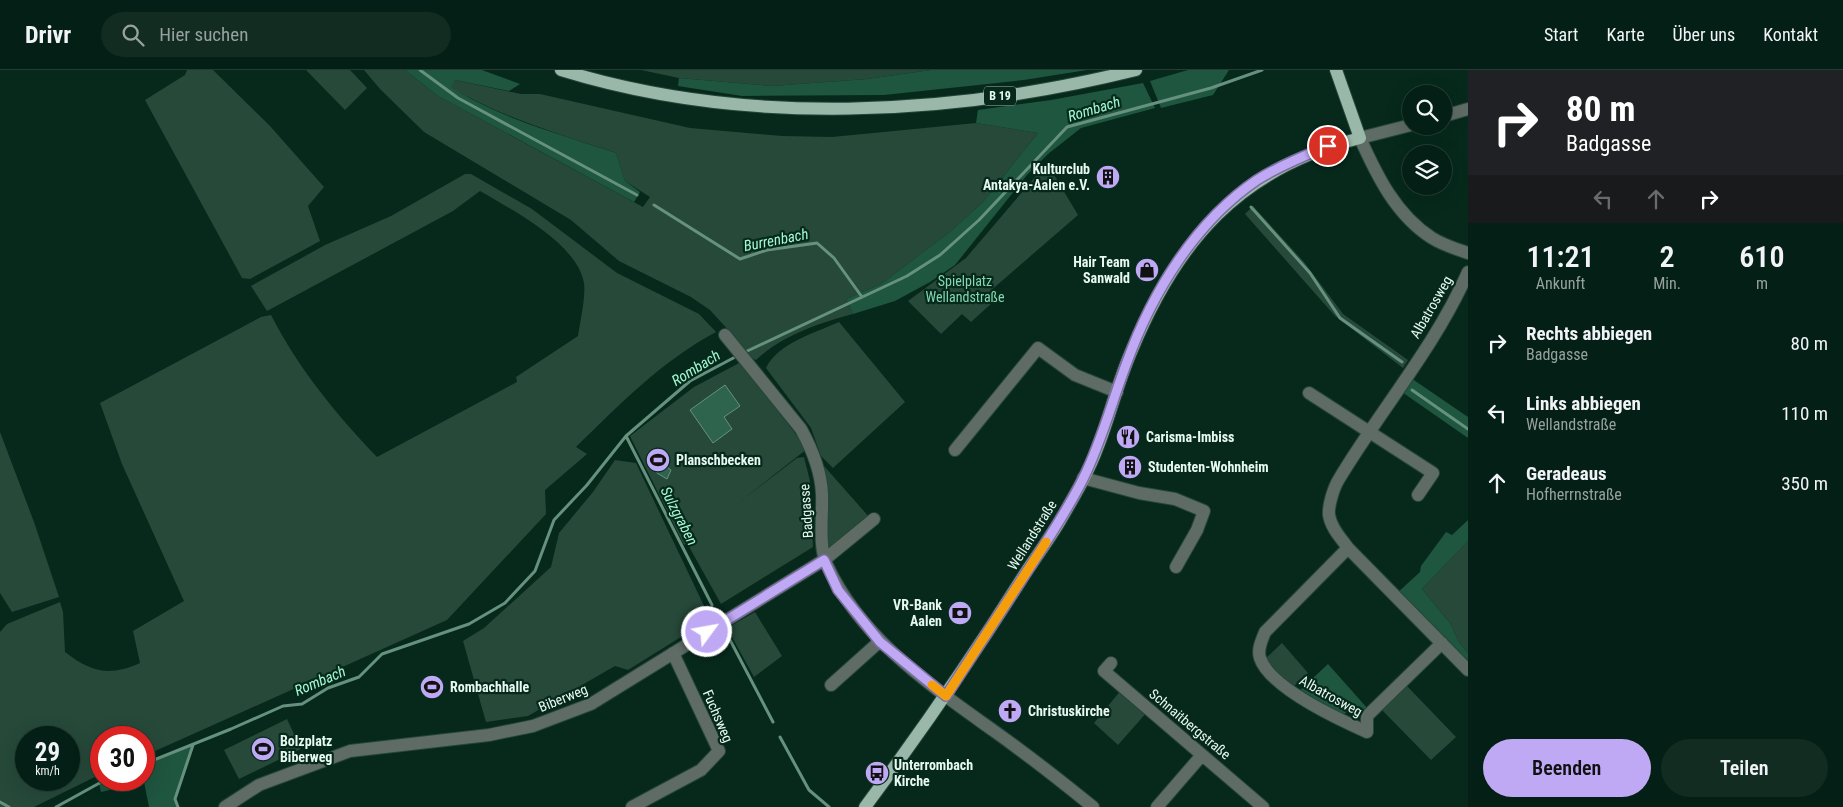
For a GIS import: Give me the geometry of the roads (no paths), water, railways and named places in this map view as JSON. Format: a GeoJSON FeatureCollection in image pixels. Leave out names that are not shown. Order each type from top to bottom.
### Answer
{"type":"FeatureCollection","features":[{"type":"Feature","properties":{"kind":"main road","name":"B 19"},"geometry":{"type":"LineString","coordinates":[[561,70],[647,91],[697,99],[764,107],[818,108],[901,106],[995,97],[1078,83],[1136,70]]}},
{"type":"Feature","properties":{"kind":"main road"},"geometry":{"type":"LineString","coordinates":[[1336,70],[1360,138]]}},
{"type":"Feature","properties":{"kind":"main road","name":"Wellandstraße"},"geometry":{"type":"LineString","coordinates":[[865,807],[946,696],[1061,519],[1098,448],[1138,334],[1170,274],[1198,235],[1226,206],[1255,181],[1277,168],[1328,146],[1360,138]]}},
{"type":"Feature","properties":{"kind":"street"},"geometry":{"type":"LineString","coordinates":[[1452,114],[1468,109]]}},
{"type":"Feature","properties":{"kind":"street"},"geometry":{"type":"LineString","coordinates":[[1402,127],[1360,138],[1377,175],[1407,216],[1434,239],[1468,254]]}},
{"type":"Feature","properties":{"kind":"street","name":"Albatrosweg"},"geometry":{"type":"LineString","coordinates":[[1468,272],[1450,307],[1338,481],[1329,514],[1335,531],[1348,548],[1468,670]]}},
{"type":"Feature","properties":{"kind":"street","name":"Badgasse"},"geometry":{"type":"LineString","coordinates":[[726,335],[801,430],[810,445],[822,492],[824,560],[838,590],[880,642],[946,696],[1093,807]]}},
{"type":"Feature","properties":{"kind":"street"},"geometry":{"type":"LineString","coordinates":[[955,450],[1038,348],[1075,375],[1117,392]]}},
{"type":"Feature","properties":{"kind":"street"},"geometry":{"type":"LineString","coordinates":[[1309,393],[1433,473],[1418,495]]}},
{"type":"Feature","properties":{"kind":"street"},"geometry":{"type":"LineString","coordinates":[[1084,478],[1139,493],[1175,499],[1204,511],[1197,530],[1176,567]]}},
{"type":"Feature","properties":{"kind":"street","name":"Biberweg"},"geometry":{"type":"LineString","coordinates":[[225,807],[238,803],[259,785],[350,751],[437,742],[533,726],[592,704],[824,560],[874,519]]}},
{"type":"Feature","properties":{"kind":"street","name":"Albatrosweg"},"geometry":{"type":"LineString","coordinates":[[1348,548],[1265,632],[1260,644],[1260,658],[1279,682],[1293,693],[1367,732],[1367,716],[1442,643]]}},
{"type":"Feature","properties":{"kind":"street"},"geometry":{"type":"LineString","coordinates":[[831,685],[880,642]]}},
{"type":"Feature","properties":{"kind":"street","name":"Fuchsweg"},"geometry":{"type":"LineString","coordinates":[[632,807],[701,770],[719,751],[673,653]]}},
{"type":"Feature","properties":{"kind":"street","name":"Schnaitbergstraße"},"geometry":{"type":"LineString","coordinates":[[1111,663],[1104,671],[1263,807]]}},
{"type":"Feature","properties":{"kind":"street"},"geometry":{"type":"LineString","coordinates":[[1157,807],[1202,755]]}},
{"type":"Feature","properties":{"kind":"waterway","name":"Burrenbach"},"geometry":{"type":"LineString","coordinates":[[420,70],[458,98],[637,195]]}},
{"type":"Feature","properties":{"kind":"waterway","name":"Rombach"},"geometry":{"type":"LineString","coordinates":[[743,353],[907,276],[940,255],[979,220],[1067,127],[1211,88],[1262,70]]}},
{"type":"Feature","properties":{"kind":"waterway","name":"Burrenbach"},"geometry":{"type":"LineString","coordinates":[[654,205],[740,259],[767,250],[817,243],[834,258],[862,297]]}},
{"type":"Feature","properties":{"kind":"waterway"},"geometry":{"type":"LineString","coordinates":[[1251,207],[1310,273],[1340,318],[1402,362]]}},
{"type":"Feature","properties":{"kind":"waterway","name":"Rombach"},"geometry":{"type":"LineString","coordinates":[[155,760],[283,706],[302,704],[328,688],[359,677],[382,654],[469,624],[505,603],[535,571],[554,520],[587,485],[626,436],[690,381],[737,356]]}},
{"type":"Feature","properties":{"kind":"waterway"},"geometry":{"type":"LineString","coordinates":[[1412,390],[1468,429]]}},
{"type":"Feature","properties":{"kind":"waterway","name":"Sulzgraben"},"geometry":{"type":"LineString","coordinates":[[626,436],[712,605]]}},
{"type":"Feature","properties":{"kind":"waterway","name":"Sulzgraben"},"geometry":{"type":"LineString","coordinates":[[729,638],[773,722]]}},
{"type":"Feature","properties":{"kind":"waterway","name":"Sulzgraben"},"geometry":{"type":"LineString","coordinates":[[780,737],[809,790],[829,807]]}},
{"type":"Feature","properties":{"kind":"waterway"},"geometry":{"type":"LineString","coordinates":[[178,807],[175,799],[193,745]]}},
{"type":"Feature","properties":{"kind":"waterway"},"geometry":{"type":"LineString","coordinates":[[56,807],[90,788]]}},
{"type":"Feature","properties":{"kind":"waterway"},"geometry":{"type":"LineString","coordinates":[[0,802],[9,807]]}},
{"type":"Feature","properties":{"kind":"place","name":"Kulturclub Antakya-Aalen e.V."},"geometry":{"type":"Point","coordinates":[1108,177]}},
{"type":"Feature","properties":{"kind":"place","name":"Hair Team Sanwald"},"geometry":{"type":"Point","coordinates":[1147,270]}},
{"type":"Feature","properties":{"kind":"place","name":"Carisma-Imbiss"},"geometry":{"type":"Point","coordinates":[1128,437]}},
{"type":"Feature","properties":{"kind":"place","name":"Planschbecken"},"geometry":{"type":"Point","coordinates":[658,460]}},
{"type":"Feature","properties":{"kind":"place","name":"Studenten-Wohnheim"},"geometry":{"type":"Point","coordinates":[1130,467]}},
{"type":"Feature","properties":{"kind":"place","name":"VR-Bank Aalen"},"geometry":{"type":"Point","coordinates":[960,613]}},
{"type":"Feature","properties":{"kind":"place","name":"Rombachhalle"},"geometry":{"type":"Point","coordinates":[432,687]}},
{"type":"Feature","properties":{"kind":"place","name":"Christuskirche"},"geometry":{"type":"Point","coordinates":[1010,711]}},
{"type":"Feature","properties":{"kind":"place","name":"Bolzplatz Biberweg"},"geometry":{"type":"Point","coordinates":[263,749]}},
{"type":"Feature","properties":{"kind":"place","name":"Unterrombach Kirche"},"geometry":{"type":"Point","coordinates":[877,773]}},
{"type":"Feature","properties":{"kind":"park label","name":"Spielplatz Wellandstraße"},"geometry":{"type":"Point","coordinates":[965,290]}}]}
